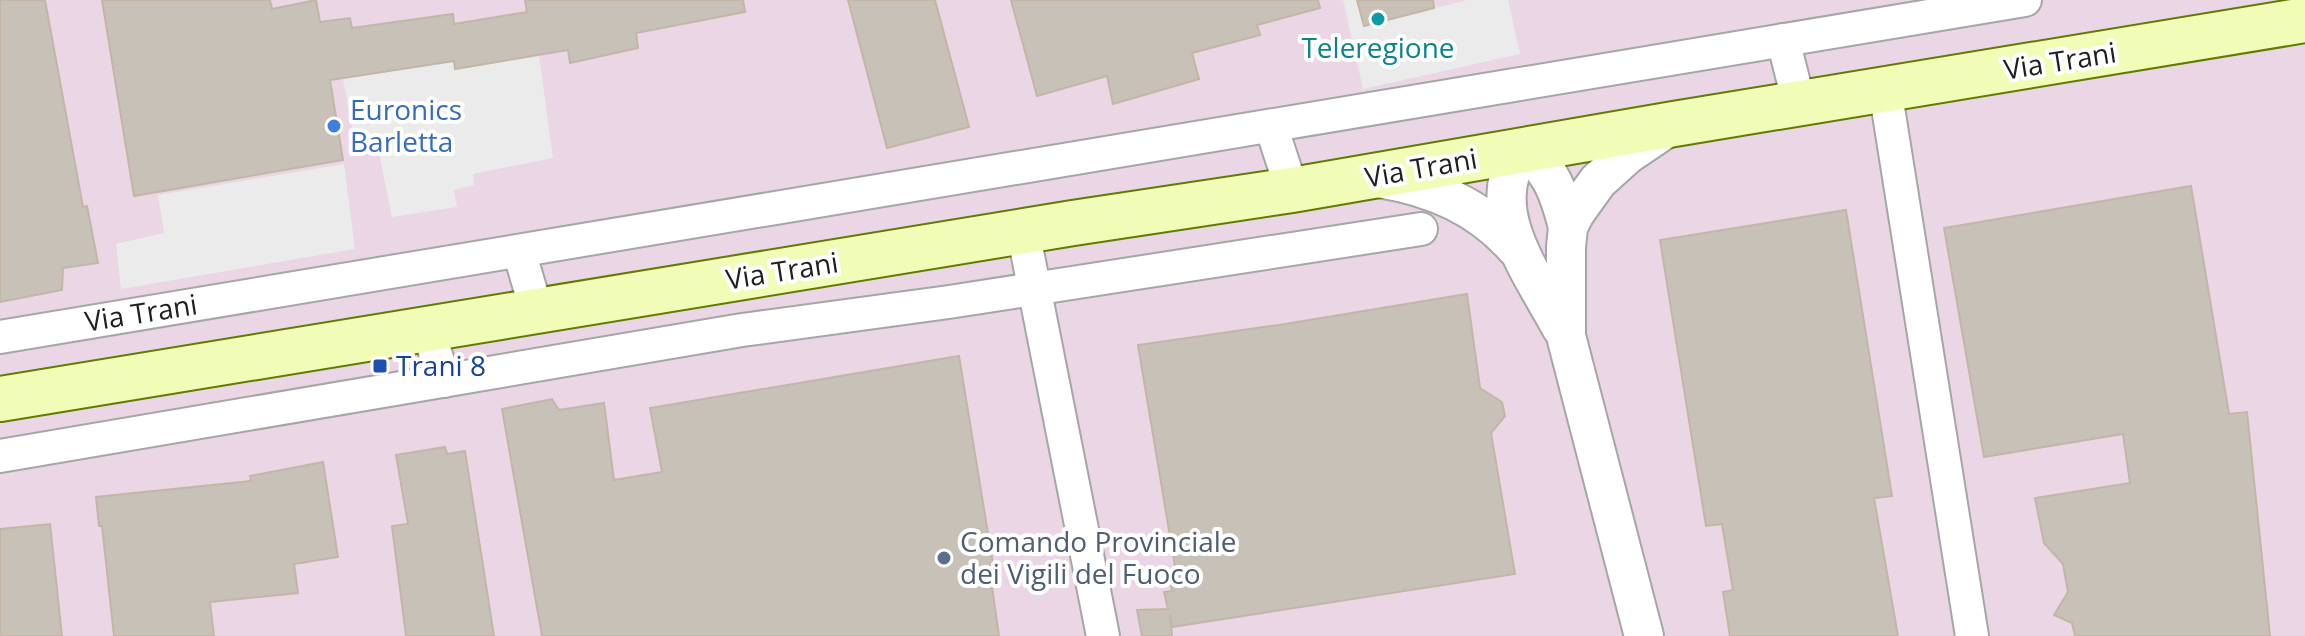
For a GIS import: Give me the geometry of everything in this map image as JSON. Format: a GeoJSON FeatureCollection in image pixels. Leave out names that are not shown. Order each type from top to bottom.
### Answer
{"type":"FeatureCollection","features":[{"type":"Feature","properties":{"kind":"main road","name":"Via Trani"},"geometry":{"type":"LineString","coordinates":[[0,399],[1023,231],[1372,177],[2305,20]]}},
{"type":"Feature","properties":{"kind":"street","name":"Via Trani"},"geometry":{"type":"LineString","coordinates":[[0,337],[2025,0]]}},
{"type":"Feature","properties":{"kind":"street"},"geometry":{"type":"LineString","coordinates":[[1783,40],[1799,103]]}},
{"type":"Feature","properties":{"kind":"street"},"geometry":{"type":"LineString","coordinates":[[1885,89],[1972,636]]}},
{"type":"Feature","properties":{"kind":"street"},"geometry":{"type":"LineString","coordinates":[[1568,227],[1584,199],[1613,166],[1674,124]]}},
{"type":"Feature","properties":{"kind":"street"},"geometry":{"type":"LineString","coordinates":[[1271,126],[1292,190]]}},
{"type":"Feature","properties":{"kind":"street"},"geometry":{"type":"LineString","coordinates":[[1566,336],[1568,227],[1552,180],[1541,163],[1522,150],[1509,174],[1505,203],[1509,226],[1566,336],[1644,636]]}},
{"type":"Feature","properties":{"kind":"street"},"geometry":{"type":"LineString","coordinates":[[1372,177],[1437,191],[1463,204],[1502,233],[1526,260]]}},
{"type":"Feature","properties":{"kind":"street","name":"Via Trani"},"geometry":{"type":"LineString","coordinates":[[0,456],[742,330],[949,302],[1421,229]]}},
{"type":"Feature","properties":{"kind":"street"},"geometry":{"type":"LineString","coordinates":[[1023,231],[1103,636]]}},
{"type":"Feature","properties":{"kind":"street"},"geometry":{"type":"LineString","coordinates":[[519,251],[537,312]]}},
{"type":"Feature","properties":{"kind":"street"},"geometry":{"type":"LineString","coordinates":[[428,329],[444,381]]}},
{"type":"Feature","properties":{"kind":"shaded area"},"geometry":{"type":"Polygon","coordinates":[[[0,0],[2305,0],[2305,636],[0,636],[0,0]]]}},
{"type":"Feature","properties":{"kind":"shaded area"},"geometry":{"type":"Polygon","coordinates":[[[1343,0],[1357,0],[1364,26],[1467,0],[1508,0],[1520,54],[1363,89],[1343,0]]]}},
{"type":"Feature","properties":{"kind":"shaded area"},"geometry":{"type":"Polygon","coordinates":[[[539,56],[553,158],[473,174],[474,185],[454,190],[457,207],[392,217],[377,143],[356,147],[343,79],[453,62],[455,70],[539,56]]]}},
{"type":"Feature","properties":{"kind":"shaded area"},"geometry":{"type":"Polygon","coordinates":[[[344,164],[355,249],[121,289],[116,244],[164,233],[158,195],[344,164]]]}},
{"type":"Feature","properties":{"kind":"building"},"geometry":{"type":"Polygon","coordinates":[[[0,0],[45,0],[83,207],[87,206],[98,263],[63,268],[62,290],[0,302],[0,0]]]}},
{"type":"Feature","properties":{"kind":"building"},"geometry":{"type":"Polygon","coordinates":[[[102,0],[270,0],[272,9],[316,0],[320,22],[350,18],[352,28],[453,14],[454,24],[527,12],[525,0],[743,0],[745,12],[636,33],[638,48],[570,63],[568,50],[455,69],[454,61],[330,80],[343,160],[134,196],[102,0]]]}},
{"type":"Feature","properties":{"kind":"building"},"geometry":{"type":"Polygon","coordinates":[[[848,0],[935,0],[969,127],[887,148],[848,0]]]}},
{"type":"Feature","properties":{"kind":"building"},"geometry":{"type":"Polygon","coordinates":[[[1011,0],[1318,0],[1320,8],[1257,25],[1260,35],[1192,53],[1199,79],[1113,104],[1107,76],[1037,96],[1011,0]]]}},
{"type":"Feature","properties":{"kind":"building","name":"Teleregione"},"geometry":{"type":"Polygon","coordinates":[[[1357,0],[1433,0],[1434,8],[1364,26],[1357,0]]]}},
{"type":"Feature","properties":{"kind":"building"},"geometry":{"type":"Polygon","coordinates":[[[2191,186],[2229,414],[2247,412],[2270,636],[2075,636],[2072,623],[2054,615],[2068,592],[2063,564],[2044,543],[2035,498],[2130,483],[2123,434],[1984,457],[1944,228],[2191,186]]]}},
{"type":"Feature","properties":{"kind":"building"},"geometry":{"type":"Polygon","coordinates":[[[1846,210],[1892,496],[1874,498],[1898,636],[1730,636],[1723,592],[1733,590],[1722,524],[1706,526],[1660,240],[1846,210]]]}},
{"type":"Feature","properties":{"kind":"building"},"geometry":{"type":"Polygon","coordinates":[[[1467,294],[1480,388],[1502,402],[1505,416],[1491,433],[1515,574],[1172,627],[1170,615],[1172,636],[1142,636],[1137,610],[1168,609],[1164,592],[1172,591],[1170,579],[1177,578],[1138,345],[1467,294]]]}},
{"type":"Feature","properties":{"kind":"building"},"geometry":{"type":"Polygon","coordinates":[[[959,356],[993,564],[989,566],[999,636],[542,636],[502,409],[552,399],[559,410],[604,403],[614,480],[662,472],[650,408],[959,356]]]}},
{"type":"Feature","properties":{"kind":"building"},"geometry":{"type":"Polygon","coordinates":[[[445,447],[447,454],[465,451],[494,636],[406,636],[392,526],[408,524],[396,455],[445,447]]]}},
{"type":"Feature","properties":{"kind":"building"},"geometry":{"type":"Polygon","coordinates":[[[323,462],[338,557],[294,564],[298,593],[210,602],[214,636],[114,636],[96,497],[251,481],[250,476],[323,462]]]}},
{"type":"Feature","properties":{"kind":"building"},"geometry":{"type":"Polygon","coordinates":[[[50,524],[62,636],[0,636],[0,529],[50,524]]]}},
{"type":"Feature","properties":{"kind":"place","name":"Teleregione"},"geometry":{"type":"Point","coordinates":[1378,19]}},
{"type":"Feature","properties":{"kind":"place","name":"Euronics Barletta"},"geometry":{"type":"Point","coordinates":[334,126]}},
{"type":"Feature","properties":{"kind":"place","name":"Trani 8"},"geometry":{"type":"Point","coordinates":[380,366]}},
{"type":"Feature","properties":{"kind":"place","name":"Comando Provinciale dei Vigili del Fuoco"},"geometry":{"type":"Point","coordinates":[944,558]}}]}
